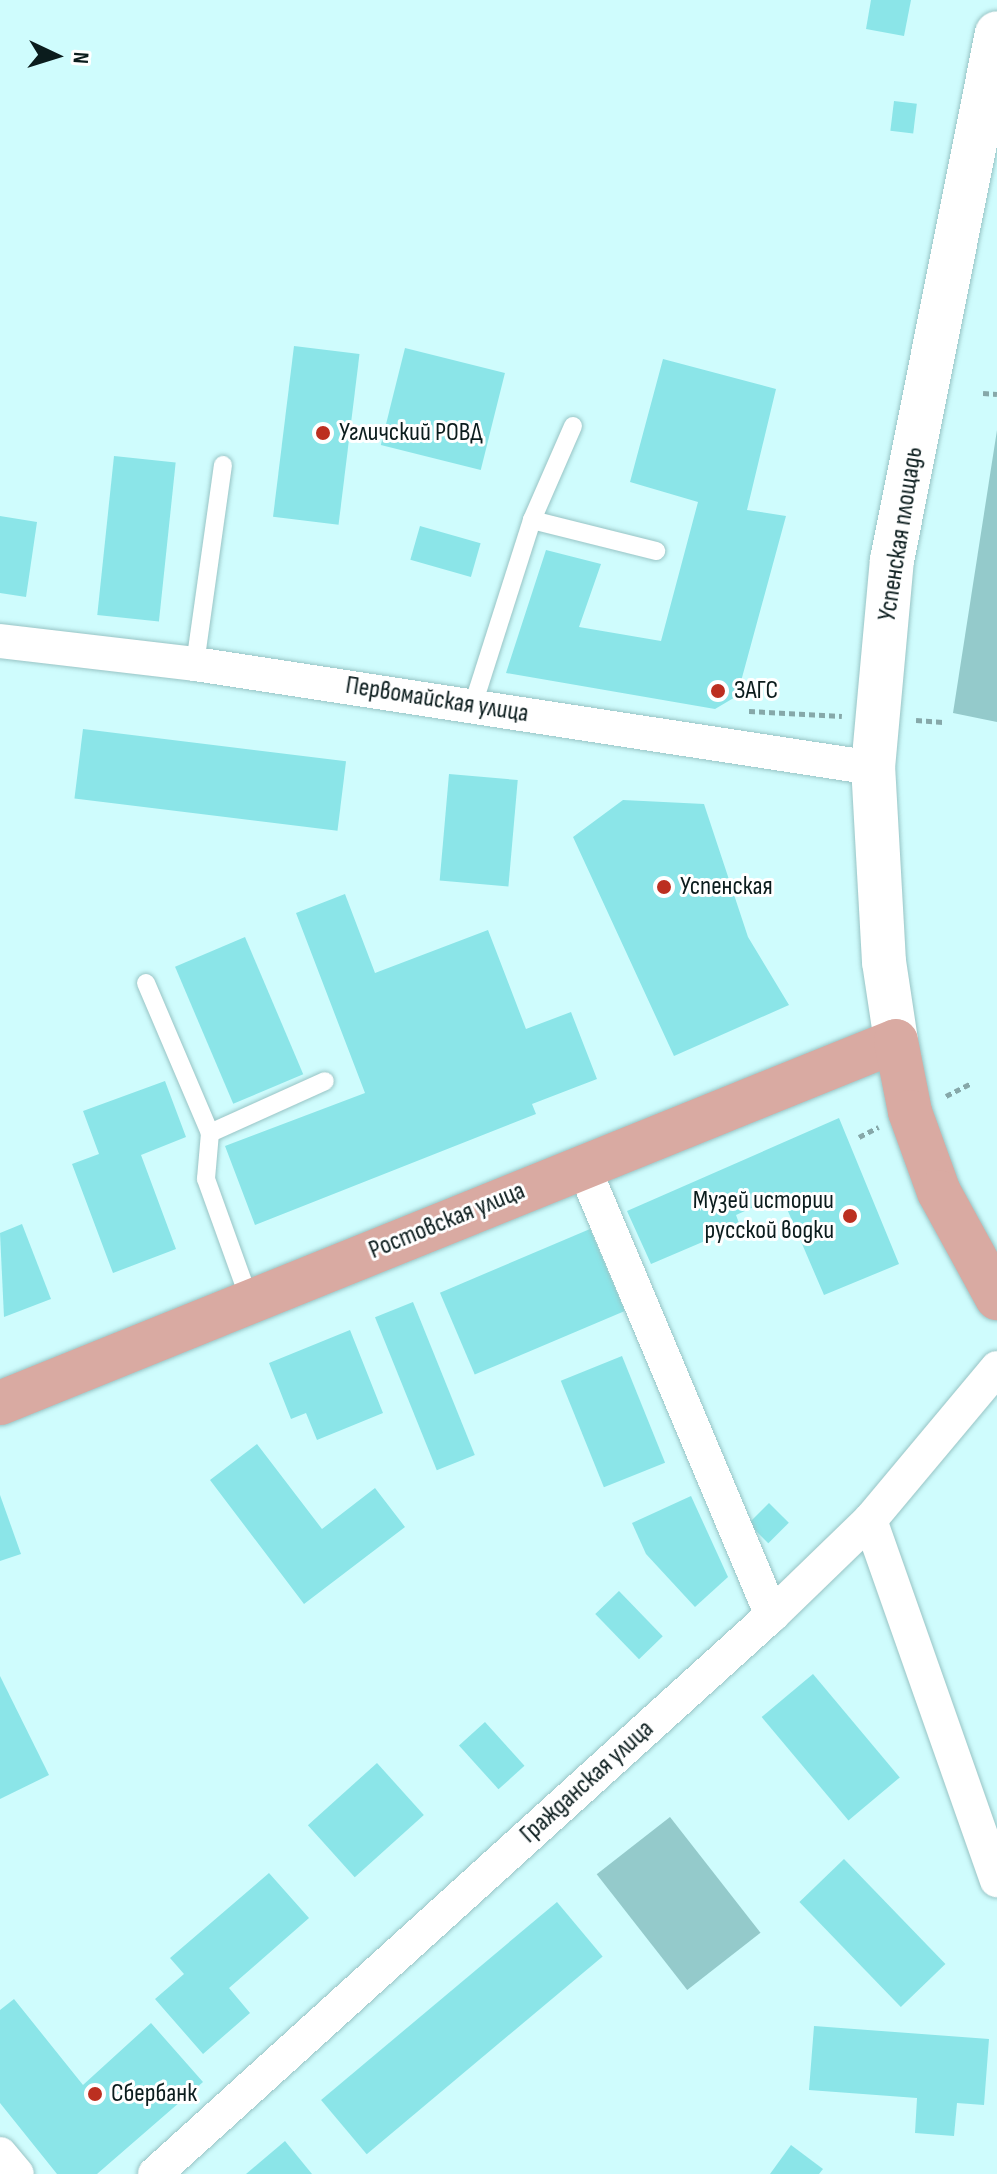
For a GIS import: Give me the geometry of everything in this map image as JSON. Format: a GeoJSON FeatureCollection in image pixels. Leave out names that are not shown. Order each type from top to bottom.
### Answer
{"type":"FeatureCollection","features":[{"type":"Feature","properties":{"kind":"main road","name":"Ростовская улица"},"geometry":{"type":"LineString","coordinates":[[0,1403],[896,1041]]}},
{"type":"Feature","properties":{"kind":"main road"},"geometry":{"type":"LineString","coordinates":[[896,1041],[910,1112],[939,1192],[997,1298]]}},
{"type":"Feature","properties":{"kind":"street","name":"Успенская площадь"},"geometry":{"type":"LineString","coordinates":[[896,1041],[884,962],[873,768],[892,560],[997,33]]}},
{"type":"Feature","properties":{"kind":"street","name":"Первомайская улица"},"geometry":{"type":"LineString","coordinates":[[0,641],[195,664],[873,768]]}},
{"type":"Feature","properties":{"kind":"street"},"geometry":{"type":"LineString","coordinates":[[583,1166],[772,1615]]}},
{"type":"Feature","properties":{"kind":"street","name":"Гражданская улица"},"geometry":{"type":"LineString","coordinates":[[155,2174],[772,1615],[870,1520],[997,1368]]}},
{"type":"Feature","properties":{"kind":"street"},"geometry":{"type":"LineString","coordinates":[[870,1520],[997,1880]]}},
{"type":"Feature","properties":{"kind":"street"},"geometry":{"type":"LineString","coordinates":[[0,2154],[17,2174]]}},
{"type":"Feature","properties":{"kind":"lane"},"geometry":{"type":"LineString","coordinates":[[473,705],[532,520],[573,426]]}},
{"type":"Feature","properties":{"kind":"lane"},"geometry":{"type":"LineString","coordinates":[[195,664],[223,465]]}},
{"type":"Feature","properties":{"kind":"lane"},"geometry":{"type":"LineString","coordinates":[[532,520],[656,551]]}},
{"type":"Feature","properties":{"kind":"lane"},"geometry":{"type":"LineString","coordinates":[[146,983],[210,1133],[206,1179],[250,1301]]}},
{"type":"Feature","properties":{"kind":"lane"},"geometry":{"type":"LineString","coordinates":[[210,1133],[325,1081]]}},
{"type":"Feature","properties":{"kind":"path"},"geometry":{"type":"LineString","coordinates":[[983,393],[997,394]]}},
{"type":"Feature","properties":{"kind":"shaded area"},"geometry":{"type":"Polygon","coordinates":[[[997,430],[997,722],[953,713],[997,430]]]}},
{"type":"Feature","properties":{"kind":"shaded area"},"geometry":{"type":"Polygon","coordinates":[[[670,1817],[761,1933],[687,1990],[597,1874],[670,1817]]]}},
{"type":"Feature","properties":{"kind":"building"},"geometry":{"type":"Polygon","coordinates":[[[871,0],[911,0],[904,36],[866,29],[871,0]]]}},
{"type":"Feature","properties":{"kind":"building"},"geometry":{"type":"Polygon","coordinates":[[[894,101],[917,104],[913,134],[890,131],[894,101]]]}},
{"type":"Feature","properties":{"kind":"building"},"geometry":{"type":"Polygon","coordinates":[[[294,346],[360,354],[339,525],[273,517],[294,346]]]}},
{"type":"Feature","properties":{"kind":"building"},"geometry":{"type":"Polygon","coordinates":[[[405,348],[505,373],[481,470],[381,445],[405,348]]]}},
{"type":"Feature","properties":{"kind":"building"},"geometry":{"type":"Polygon","coordinates":[[[663,359],[776,389],[747,510],[786,516],[737,696],[715,709],[506,673],[546,550],[601,564],[579,627],[661,641],[698,502],[630,482],[663,359]]]}},
{"type":"Feature","properties":{"kind":"building"},"geometry":{"type":"Polygon","coordinates":[[[114,456],[176,462],[159,622],[97,615],[114,456]]]}},
{"type":"Feature","properties":{"kind":"building"},"geometry":{"type":"Polygon","coordinates":[[[0,516],[37,522],[26,597],[0,593],[0,516]]]}},
{"type":"Feature","properties":{"kind":"building"},"geometry":{"type":"Polygon","coordinates":[[[420,526],[481,543],[471,577],[410,560],[420,526]]]}},
{"type":"Feature","properties":{"kind":"building"},"geometry":{"type":"Polygon","coordinates":[[[83,729],[346,761],[337,831],[74,798],[83,729]]]}},
{"type":"Feature","properties":{"kind":"building"},"geometry":{"type":"Polygon","coordinates":[[[449,774],[518,780],[508,887],[440,881],[449,774]]]}},
{"type":"Feature","properties":{"kind":"building","name":"Успенская"},"geometry":{"type":"Polygon","coordinates":[[[623,800],[704,804],[748,937],[789,1005],[674,1056],[573,837],[623,800]]]}},
{"type":"Feature","properties":{"kind":"building"},"geometry":{"type":"Polygon","coordinates":[[[345,894],[375,973],[488,930],[526,1029],[571,1012],[597,1079],[532,1104],[536,1114],[255,1225],[225,1146],[365,1093],[296,913],[345,894]]]}},
{"type":"Feature","properties":{"kind":"building"},"geometry":{"type":"Polygon","coordinates":[[[245,937],[303,1074],[233,1104],[175,967],[245,937]]]}},
{"type":"Feature","properties":{"kind":"building"},"geometry":{"type":"Polygon","coordinates":[[[165,1081],[186,1137],[141,1155],[176,1249],[113,1273],[72,1164],[99,1154],[83,1111],[165,1081]]]}},
{"type":"Feature","properties":{"kind":"building"},"geometry":{"type":"Polygon","coordinates":[[[839,1118],[899,1264],[824,1295],[781,1195],[736,1215],[740,1226],[651,1264],[627,1211],[839,1118]]]}},
{"type":"Feature","properties":{"kind":"building"},"geometry":{"type":"Polygon","coordinates":[[[22,1224],[51,1299],[4,1317],[0,1233],[22,1224]]]}},
{"type":"Feature","properties":{"kind":"building"},"geometry":{"type":"Polygon","coordinates":[[[590,1229],[625,1311],[475,1375],[440,1293],[590,1229]]]}},
{"type":"Feature","properties":{"kind":"building"},"geometry":{"type":"Polygon","coordinates":[[[413,1302],[475,1455],[437,1470],[375,1317],[413,1302]]]}},
{"type":"Feature","properties":{"kind":"building"},"geometry":{"type":"Polygon","coordinates":[[[350,1330],[383,1413],[317,1440],[306,1413],[291,1419],[269,1363],[350,1330]]]}},
{"type":"Feature","properties":{"kind":"building"},"geometry":{"type":"Polygon","coordinates":[[[622,1356],[665,1463],[604,1487],[561,1381],[622,1356]]]}},
{"type":"Feature","properties":{"kind":"building"},"geometry":{"type":"Polygon","coordinates":[[[257,1444],[322,1529],[375,1488],[405,1527],[304,1604],[210,1480],[257,1444]]]}},
{"type":"Feature","properties":{"kind":"building"},"geometry":{"type":"Polygon","coordinates":[[[0,1495],[21,1554],[0,1561],[0,1495]]]}},
{"type":"Feature","properties":{"kind":"building"},"geometry":{"type":"Polygon","coordinates":[[[691,1496],[728,1577],[695,1607],[646,1554],[632,1523],[691,1496]]]}},
{"type":"Feature","properties":{"kind":"building"},"geometry":{"type":"Polygon","coordinates":[[[769,1503],[789,1523],[768,1543],[748,1524],[769,1503]]]}},
{"type":"Feature","properties":{"kind":"building"},"geometry":{"type":"Polygon","coordinates":[[[619,1591],[663,1636],[639,1659],[595,1614],[619,1591]]]}},
{"type":"Feature","properties":{"kind":"building"},"geometry":{"type":"Polygon","coordinates":[[[813,1674],[900,1777],[848,1820],[762,1717],[813,1674]]]}},
{"type":"Feature","properties":{"kind":"building"},"geometry":{"type":"Polygon","coordinates":[[[0,1676],[49,1775],[0,1799],[0,1676]]]}},
{"type":"Feature","properties":{"kind":"building"},"geometry":{"type":"Polygon","coordinates":[[[485,1722],[524,1766],[498,1789],[459,1745],[485,1722]]]}},
{"type":"Feature","properties":{"kind":"building"},"geometry":{"type":"Polygon","coordinates":[[[377,1763],[424,1815],[355,1877],[308,1825],[377,1763]]]}},
{"type":"Feature","properties":{"kind":"building"},"geometry":{"type":"Polygon","coordinates":[[[844,1859],[945,1964],[901,2007],[799,1902],[844,1859]]]}},
{"type":"Feature","properties":{"kind":"building"},"geometry":{"type":"Polygon","coordinates":[[[269,1873],[309,1918],[229,1988],[250,2013],[203,2054],[155,1999],[184,1974],[170,1958],[269,1873]]]}},
{"type":"Feature","properties":{"kind":"building"},"geometry":{"type":"Polygon","coordinates":[[[557,1902],[603,1956],[367,2154],[321,2100],[557,1902]]]}},
{"type":"Feature","properties":{"kind":"building","name":"Сбербанк"},"geometry":{"type":"Polygon","coordinates":[[[14,1999],[83,2085],[151,2023],[203,2082],[97,2174],[57,2174],[0,2103],[0,2010],[14,1999]]]}},
{"type":"Feature","properties":{"kind":"building"},"geometry":{"type":"Polygon","coordinates":[[[814,2026],[989,2039],[984,2105],[957,2103],[954,2136],[915,2133],[917,2098],[809,2090],[814,2026]]]}},
{"type":"Feature","properties":{"kind":"building"},"geometry":{"type":"Polygon","coordinates":[[[285,2141],[312,2174],[246,2174],[285,2141]]]}},
{"type":"Feature","properties":{"kind":"building"},"geometry":{"type":"Polygon","coordinates":[[[791,2145],[823,2169],[819,2174],[770,2174],[791,2145]]]}},
{"type":"Feature","properties":{"kind":"place","name":"Угличский РОВД"},"geometry":{"type":"Point","coordinates":[323,433]}},
{"type":"Feature","properties":{"kind":"place","name":"ЗАГС"},"geometry":{"type":"Point","coordinates":[718,691]}},
{"type":"Feature","properties":{"kind":"place","name":"Успенская"},"geometry":{"type":"Point","coordinates":[664,887]}},
{"type":"Feature","properties":{"kind":"place","name":"Музей истории русской водки"},"geometry":{"type":"Point","coordinates":[850,1216]}},
{"type":"Feature","properties":{"kind":"place","name":"Сбербанк"},"geometry":{"type":"Point","coordinates":[95,2094]}}]}
